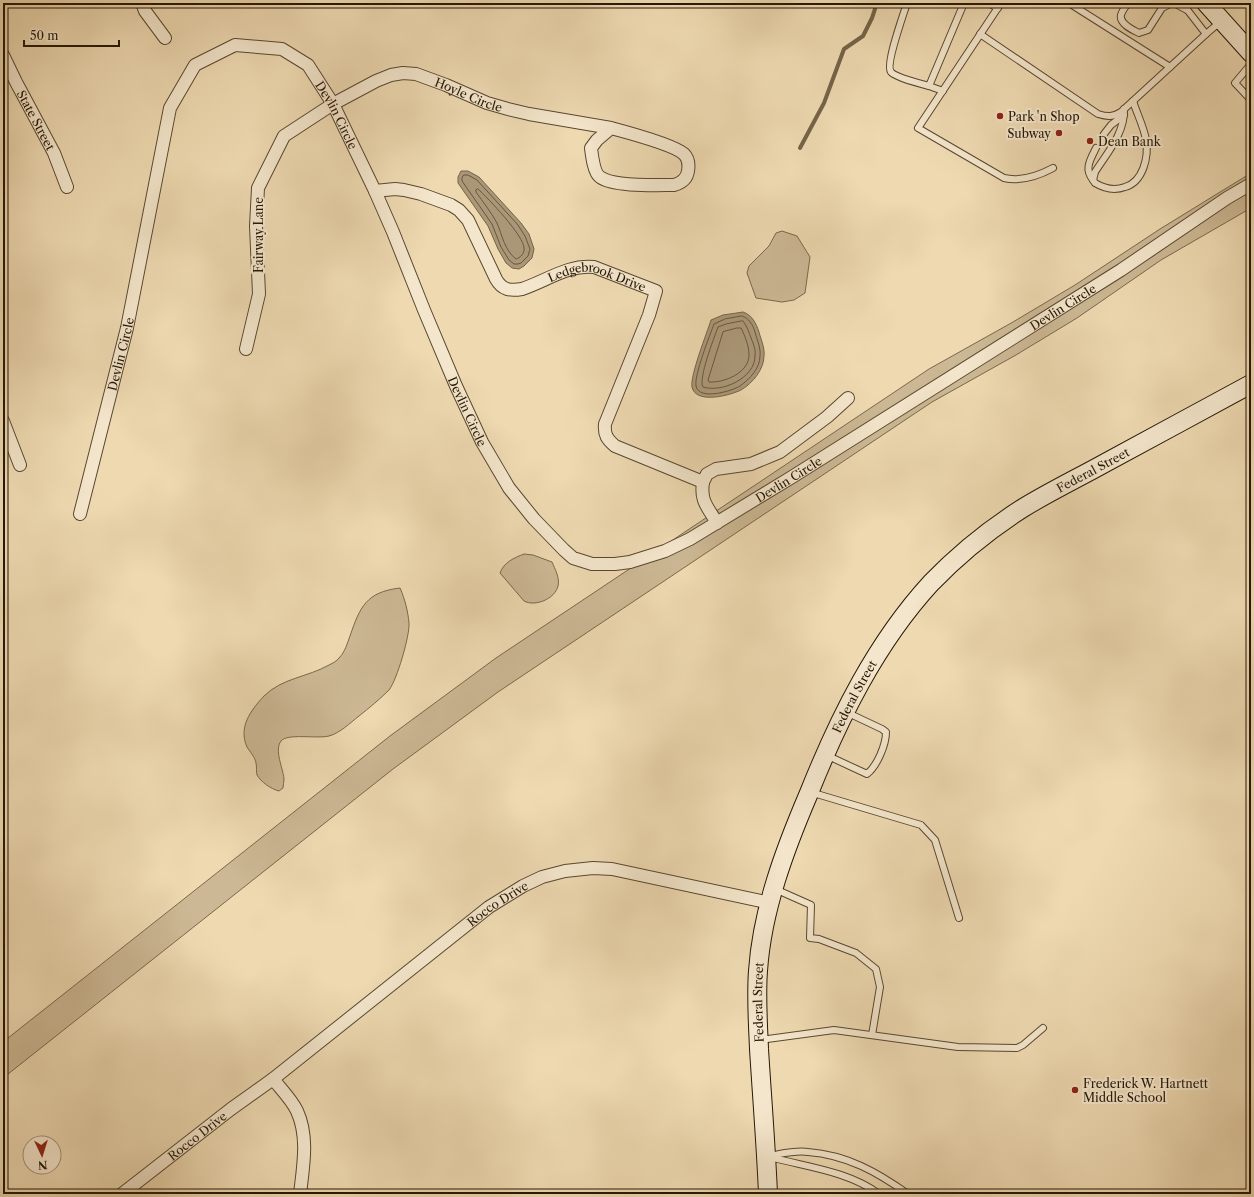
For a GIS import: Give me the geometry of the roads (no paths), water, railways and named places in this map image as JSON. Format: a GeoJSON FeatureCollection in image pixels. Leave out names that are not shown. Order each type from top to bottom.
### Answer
{"type":"FeatureCollection","features":[{"type":"Feature","properties":{"kind":"street"},"geometry":{"type":"LineString","coordinates":[[1206,3],[1251,53]]}},
{"type":"Feature","properties":{"kind":"street"},"geometry":{"type":"LineString","coordinates":[[143,7],[165,38]]}},
{"type":"Feature","properties":{"kind":"street","name":"Devlin Circle"},"geometry":{"type":"LineString","coordinates":[[80,514],[127,328],[170,108],[194,65],[235,45],[282,49],[308,65],[333,104],[375,190],[456,386],[482,442],[509,488],[534,519],[573,558],[592,564],[615,564],[630,562],[665,551],[718,523],[1121,270],[1227,198],[1251,184]]}},
{"type":"Feature","properties":{"kind":"street","name":"State Street"},"geometry":{"type":"LineString","coordinates":[[3,55],[54,153],[67,187]]}},
{"type":"Feature","properties":{"kind":"street","name":"Hoyle Circle"},"geometry":{"type":"LineString","coordinates":[[333,104],[376,81],[391,75],[403,73],[416,74],[487,103],[508,109],[611,128],[663,144],[684,154],[688,165],[688,173],[686,178],[680,183],[666,185],[613,183],[599,177],[592,160],[591,148],[597,140],[611,128]]}},
{"type":"Feature","properties":{"kind":"street","name":"Fairway Lane"},"geometry":{"type":"LineString","coordinates":[[246,348],[259,294],[256,226],[258,188],[284,136],[333,104]]}},
{"type":"Feature","properties":{"kind":"street","name":"Ledgebrook Drive"},"geometry":{"type":"LineString","coordinates":[[375,190],[395,189],[421,194],[451,205],[459,210],[468,220],[496,279],[500,285],[506,289],[522,289],[572,268],[584,266],[601,270],[656,291],[649,315],[605,424],[604,433],[608,440],[616,446],[703,482]]}},
{"type":"Feature","properties":{"kind":"street","name":"Federal Street"},"geometry":{"type":"LineString","coordinates":[[768,1194],[757,991],[761,944],[772,896],[788,846],[825,754],[858,686],[876,656],[905,616],[931,584],[974,544],[1001,522],[1025,507],[1251,384]]}},
{"type":"Feature","properties":{"kind":"street"},"geometry":{"type":"LineString","coordinates":[[718,523],[704,502],[701,494],[703,482],[707,474],[716,469],[751,464],[780,452],[827,417],[848,398]]}},
{"type":"Feature","properties":{"kind":"street"},"geometry":{"type":"LineString","coordinates":[[3,421],[20,465]]}},
{"type":"Feature","properties":{"kind":"street","name":"Rocco Drive"},"geometry":{"type":"LineString","coordinates":[[122,1194],[231,1109],[273,1079],[489,907],[523,886],[542,877],[576,869],[612,869],[772,896]]}},
{"type":"Feature","properties":{"kind":"street"},"geometry":{"type":"LineString","coordinates":[[273,1079],[297,1110],[303,1129],[304,1154],[300,1194]]}},
{"type":"Feature","properties":{"kind":"lane"},"geometry":{"type":"LineString","coordinates":[[907,3],[890,57],[889,69],[898,76],[943,91]]}},
{"type":"Feature","properties":{"kind":"lane"},"geometry":{"type":"LineString","coordinates":[[929,86],[964,3]]}},
{"type":"Feature","properties":{"kind":"lane"},"geometry":{"type":"LineString","coordinates":[[988,3],[1000,5],[918,128],[1004,178],[1010,180],[1028,178],[1053,168]]}},
{"type":"Feature","properties":{"kind":"lane"},"geometry":{"type":"LineString","coordinates":[[1069,3],[1170,67]]}},
{"type":"Feature","properties":{"kind":"lane"},"geometry":{"type":"LineString","coordinates":[[1128,3],[1121,15],[1121,20],[1139,33],[1148,30],[1162,8],[1173,3],[1190,12]]}},
{"type":"Feature","properties":{"kind":"lane"},"geometry":{"type":"LineString","coordinates":[[1182,3],[1206,34]]}},
{"type":"Feature","properties":{"kind":"lane"},"geometry":{"type":"LineString","coordinates":[[1104,134],[1133,102],[1222,21]]}},
{"type":"Feature","properties":{"kind":"lane"},"geometry":{"type":"LineString","coordinates":[[980,34],[1098,114],[1109,117],[1124,112]]}},
{"type":"Feature","properties":{"kind":"lane"},"geometry":{"type":"LineString","coordinates":[[1251,64],[1235,83],[1251,100]]}},
{"type":"Feature","properties":{"kind":"lane"},"geometry":{"type":"LineString","coordinates":[[1096,148],[1088,168],[1089,173],[1095,183],[1107,189],[1115,189],[1130,186],[1136,181],[1142,171],[1146,157],[1146,140],[1133,102]]}},
{"type":"Feature","properties":{"kind":"lane"},"geometry":{"type":"LineString","coordinates":[[1093,180],[1095,172],[1122,129],[1124,112]]}},
{"type":"Feature","properties":{"kind":"lane"},"geometry":{"type":"LineString","coordinates":[[825,754],[866,774],[873,768],[886,739],[886,732],[845,711]]}},
{"type":"Feature","properties":{"kind":"lane"},"geometry":{"type":"LineString","coordinates":[[809,792],[920,825],[935,840],[959,918]]}},
{"type":"Feature","properties":{"kind":"lane"},"geometry":{"type":"LineString","coordinates":[[772,896],[811,905],[810,938],[819,939],[856,953],[876,969],[880,987],[872,1035]]}},
{"type":"Feature","properties":{"kind":"lane"},"geometry":{"type":"LineString","coordinates":[[759,1041],[834,1030],[958,1047],[1017,1048],[1023,1045],[1043,1028]]}},
{"type":"Feature","properties":{"kind":"lane"},"geometry":{"type":"LineString","coordinates":[[766,1156],[807,1152],[826,1155],[866,1167],[884,1177],[908,1194]]}},
{"type":"Feature","properties":{"kind":"lane"},"geometry":{"type":"LineString","coordinates":[[766,1156],[841,1175],[858,1182],[879,1194]]}},
{"type":"Feature","properties":{"kind":"water"},"geometry":{"type":"Polygon","coordinates":[[[461,171],[468,171],[479,177],[521,223],[529,234],[534,249],[532,258],[524,266],[519,269],[512,268],[506,263],[488,226],[458,183],[458,177],[461,171]]]}},
{"type":"Feature","properties":{"kind":"water"},"geometry":{"type":"Polygon","coordinates":[[[743,312],[749,315],[755,323],[763,344],[764,361],[760,371],[750,384],[741,390],[722,396],[700,396],[695,393],[692,387],[692,381],[696,364],[711,320],[723,315],[743,312]]]}},
{"type":"Feature","properties":{"kind":"waterway"},"geometry":{"type":"LineString","coordinates":[[800,148],[824,103],[844,49],[863,36],[872,18],[875,3]]}},
{"type":"Feature","properties":{"kind":"place","name":"Park 'n Shop"},"geometry":{"type":"Point","coordinates":[1000,116]}},
{"type":"Feature","properties":{"kind":"place","name":"Subway"},"geometry":{"type":"Point","coordinates":[1059,133]}},
{"type":"Feature","properties":{"kind":"place","name":"Dean Bank"},"geometry":{"type":"Point","coordinates":[1090,141]}},
{"type":"Feature","properties":{"kind":"place","name":"Frederick W. Hartnett Middle School"},"geometry":{"type":"Point","coordinates":[1075,1090]}}]}
